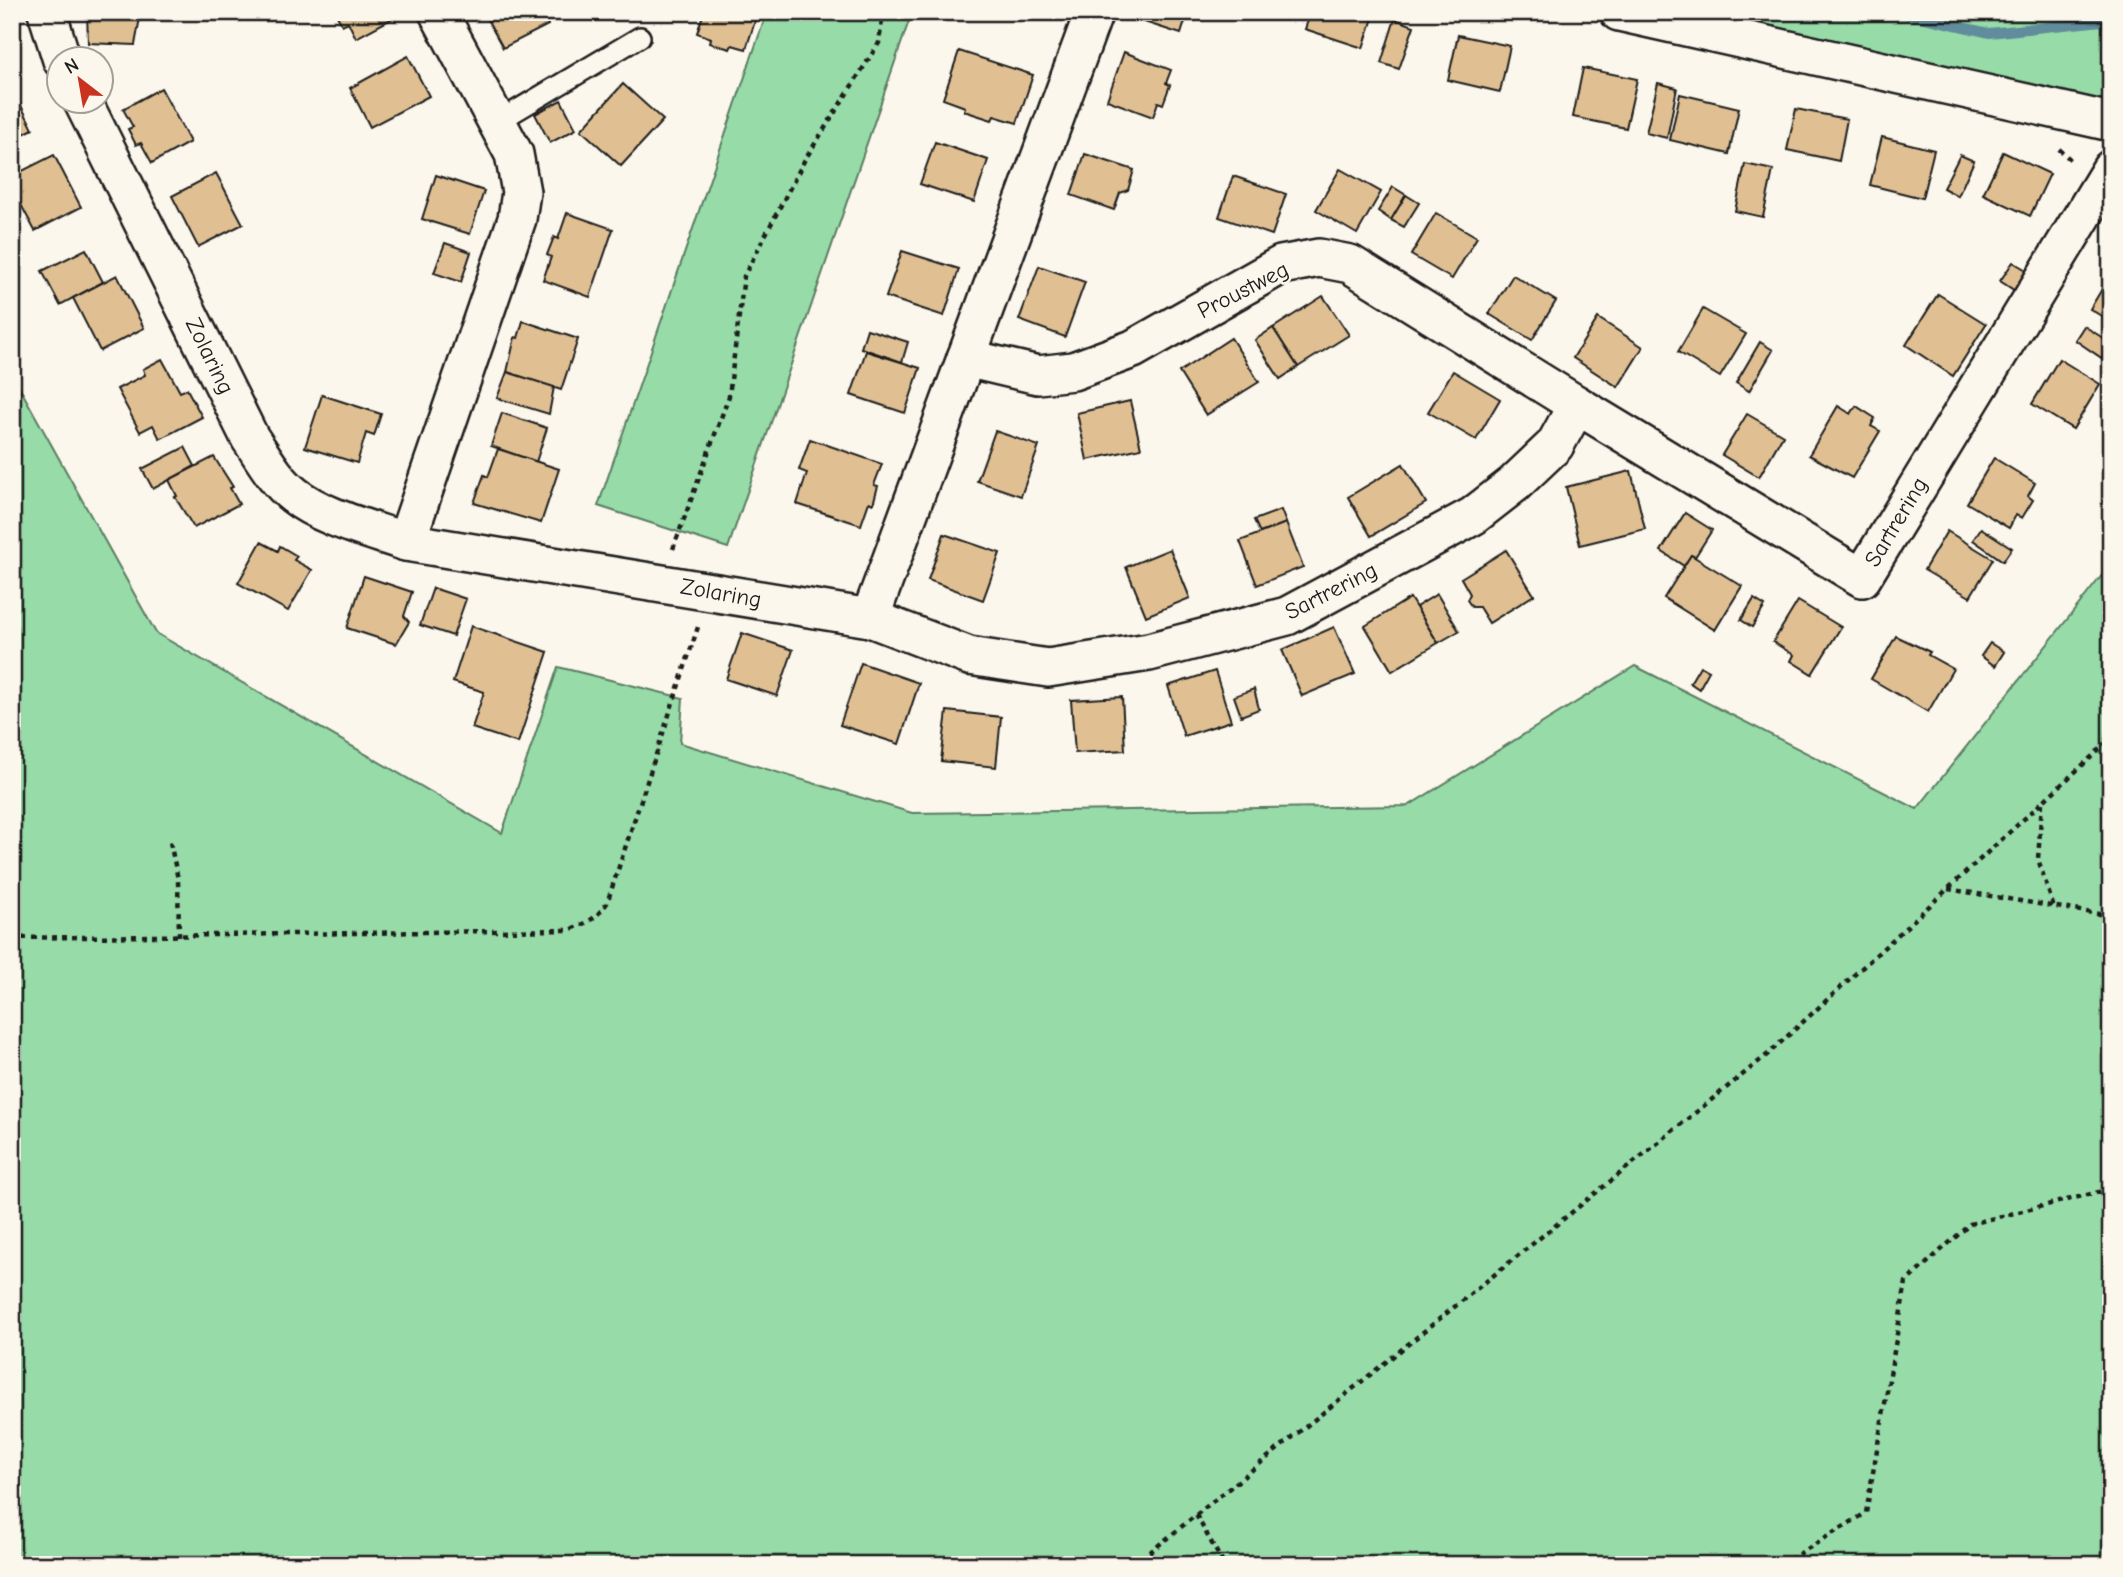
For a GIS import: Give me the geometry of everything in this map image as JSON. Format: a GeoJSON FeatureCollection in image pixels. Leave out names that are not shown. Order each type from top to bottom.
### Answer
{"type":"FeatureCollection","features":[{"type":"Feature","properties":{"kind":"street"},"geometry":{"type":"LineString","coordinates":[[47,12],[58,46]]}},
{"type":"Feature","properties":{"kind":"street"},"geometry":{"type":"LineString","coordinates":[[406,542],[517,219],[521,192],[514,154],[438,12]]}},
{"type":"Feature","properties":{"kind":"street"},"geometry":{"type":"LineString","coordinates":[[870,618],[1094,12]]}},
{"type":"Feature","properties":{"kind":"street"},"geometry":{"type":"LineString","coordinates":[[1619,12],[2111,122]]}},
{"type":"Feature","properties":{"kind":"street","name":"Zolaring"},"geometry":{"type":"LineString","coordinates":[[90,116],[250,438],[270,469],[294,495],[335,516],[406,542],[870,618]]}},
{"type":"Feature","properties":{"kind":"street","name":"Sartrering"},"geometry":{"type":"LineString","coordinates":[[870,618],[969,656],[1048,668],[1149,652],[1287,616],[1473,516],[1514,485],[1555,445],[1577,405],[1862,578],[2111,169]]}},
{"type":"Feature","properties":{"kind":"street","name":"Proustweg"},"geometry":{"type":"LineString","coordinates":[[966,358],[1038,375],[1073,371],[1133,349],[1281,265],[1319,258],[1350,264],[1577,405]]}},
{"type":"Feature","properties":{"kind":"lane"},"geometry":{"type":"LineString","coordinates":[[497,122],[640,37]]}},
{"type":"Feature","properties":{"kind":"path"},"geometry":{"type":"LineString","coordinates":[[661,583],[729,396],[744,276],[804,161],[879,43],[883,12]]}},
{"type":"Feature","properties":{"kind":"path"},"geometry":{"type":"LineString","coordinates":[[12,937],[567,930],[583,926],[599,915],[607,903],[695,640],[705,590]]}},
{"type":"Feature","properties":{"kind":"path"},"geometry":{"type":"LineString","coordinates":[[1134,1565],[1767,1055],[2111,739]]}},
{"type":"Feature","properties":{"kind":"path"},"geometry":{"type":"LineString","coordinates":[[2042,803],[2038,859],[2054,908]]}},
{"type":"Feature","properties":{"kind":"path"},"geometry":{"type":"LineString","coordinates":[[170,842],[178,879],[179,936]]}},
{"type":"Feature","properties":{"kind":"path"},"geometry":{"type":"LineString","coordinates":[[1947,889],[2111,916]]}},
{"type":"Feature","properties":{"kind":"path"},"geometry":{"type":"LineString","coordinates":[[1782,1565],[1866,1513],[1906,1282],[1970,1224],[2111,1189]]}},
{"type":"Feature","properties":{"kind":"path"},"geometry":{"type":"LineString","coordinates":[[1196,1516],[1224,1565]]}},
{"type":"Feature","properties":{"kind":"green space"},"geometry":{"type":"Polygon","coordinates":[[[767,12],[912,12],[728,548],[598,506],[767,12]]]}},
{"type":"Feature","properties":{"kind":"green space"},"geometry":{"type":"Polygon","coordinates":[[[1619,12],[2111,12],[2111,103],[1619,12]]]}},
{"type":"Feature","properties":{"kind":"green space"},"geometry":{"type":"Polygon","coordinates":[[[12,374],[156,633],[502,833],[558,667],[683,698],[680,743],[912,813],[1408,806],[1635,666],[1917,809],[2111,564],[2111,1565],[12,1565],[12,374]]]}},
{"type":"Feature","properties":{"kind":"building"},"geometry":{"type":"Polygon","coordinates":[[[87,12],[141,12],[135,45],[88,43],[87,12]]]}},
{"type":"Feature","properties":{"kind":"building"},"geometry":{"type":"Polygon","coordinates":[[[335,12],[394,12],[397,16],[356,38],[348,22],[342,25],[335,12]]]}},
{"type":"Feature","properties":{"kind":"building"},"geometry":{"type":"Polygon","coordinates":[[[483,12],[542,12],[548,25],[503,48],[483,12]]]}},
{"type":"Feature","properties":{"kind":"building"},"geometry":{"type":"Polygon","coordinates":[[[704,12],[758,12],[746,49],[732,45],[730,49],[710,43],[711,38],[697,33],[704,12]]]}},
{"type":"Feature","properties":{"kind":"building"},"geometry":{"type":"Polygon","coordinates":[[[1134,12],[1188,12],[1181,34],[1132,18],[1134,12]]]}},
{"type":"Feature","properties":{"kind":"building"},"geometry":{"type":"Polygon","coordinates":[[[1311,12],[1375,12],[1363,48],[1305,29],[1311,12]]]}},
{"type":"Feature","properties":{"kind":"building"},"geometry":{"type":"Polygon","coordinates":[[[1395,19],[1414,26],[1399,69],[1381,63],[1395,19]]]}},
{"type":"Feature","properties":{"kind":"building"},"geometry":{"type":"Polygon","coordinates":[[[1458,35],[1510,46],[1500,92],[1448,80],[1458,35]]]}},
{"type":"Feature","properties":{"kind":"building"},"geometry":{"type":"Polygon","coordinates":[[[959,51],[1033,75],[1017,123],[994,116],[992,120],[964,111],[965,107],[943,99],[959,51]]]}},
{"type":"Feature","properties":{"kind":"building"},"geometry":{"type":"Polygon","coordinates":[[[1124,52],[1171,70],[1166,83],[1170,85],[1163,104],[1158,102],[1153,117],[1107,100],[1124,52]]]}},
{"type":"Feature","properties":{"kind":"building"},"geometry":{"type":"Polygon","coordinates":[[[408,56],[429,96],[370,127],[350,88],[408,56]]]}},
{"type":"Feature","properties":{"kind":"building"},"geometry":{"type":"Polygon","coordinates":[[[1583,68],[1637,79],[1626,128],[1573,117],[1583,68]]]}},
{"type":"Feature","properties":{"kind":"building"},"geometry":{"type":"Polygon","coordinates":[[[1658,83],[1677,88],[1667,138],[1646,133],[1658,83]]]}},
{"type":"Feature","properties":{"kind":"building"},"geometry":{"type":"Polygon","coordinates":[[[623,84],[663,120],[621,166],[581,130],[623,84]]]}},
{"type":"Feature","properties":{"kind":"building"},"geometry":{"type":"Polygon","coordinates":[[[12,88],[33,129],[12,140],[12,88]]]}},
{"type":"Feature","properties":{"kind":"building"},"geometry":{"type":"Polygon","coordinates":[[[161,88],[190,142],[152,163],[141,143],[136,145],[128,129],[133,127],[123,109],[161,88]]]}},
{"type":"Feature","properties":{"kind":"building"},"geometry":{"type":"Polygon","coordinates":[[[1680,94],[1739,108],[1729,154],[1670,140],[1680,94]]]}},
{"type":"Feature","properties":{"kind":"building"},"geometry":{"type":"Polygon","coordinates":[[[561,100],[576,129],[550,143],[535,114],[561,100]]]}},
{"type":"Feature","properties":{"kind":"building"},"geometry":{"type":"Polygon","coordinates":[[[1796,109],[1847,119],[1839,161],[1787,150],[1796,109]]]}},
{"type":"Feature","properties":{"kind":"building"},"geometry":{"type":"Polygon","coordinates":[[[1882,137],[1934,150],[1922,198],[1870,185],[1882,137]]]}},
{"type":"Feature","properties":{"kind":"building"},"geometry":{"type":"Polygon","coordinates":[[[935,142],[988,160],[974,202],[920,184],[935,142]]]}},
{"type":"Feature","properties":{"kind":"building"},"geometry":{"type":"Polygon","coordinates":[[[2003,152],[2050,174],[2030,216],[1983,194],[2003,152]]]}},
{"type":"Feature","properties":{"kind":"building"},"geometry":{"type":"Polygon","coordinates":[[[1085,154],[1134,170],[1128,190],[1120,193],[1114,210],[1071,195],[1085,154]]]}},
{"type":"Feature","properties":{"kind":"building"},"geometry":{"type":"Polygon","coordinates":[[[54,155],[81,207],[35,231],[12,188],[12,176],[54,155]]]}},
{"type":"Feature","properties":{"kind":"building"},"geometry":{"type":"Polygon","coordinates":[[[1960,155],[1974,161],[1958,196],[1943,188],[1960,155]]]}},
{"type":"Feature","properties":{"kind":"building"},"geometry":{"type":"Polygon","coordinates":[[[1745,164],[1773,170],[1763,217],[1735,211],[1745,164]]]}},
{"type":"Feature","properties":{"kind":"building"},"geometry":{"type":"Polygon","coordinates":[[[1340,169],[1381,192],[1357,234],[1316,210],[1340,169]]]}},
{"type":"Feature","properties":{"kind":"building"},"geometry":{"type":"Polygon","coordinates":[[[216,173],[243,224],[198,247],[172,196],[216,173]]]}},
{"type":"Feature","properties":{"kind":"building"},"geometry":{"type":"Polygon","coordinates":[[[436,175],[484,191],[470,234],[422,219],[436,175]]]}},
{"type":"Feature","properties":{"kind":"building"},"geometry":{"type":"Polygon","coordinates":[[[1233,176],[1286,194],[1272,235],[1219,217],[1233,176]]]}},
{"type":"Feature","properties":{"kind":"building"},"geometry":{"type":"Polygon","coordinates":[[[1393,187],[1406,195],[1391,220],[1378,211],[1393,187]]]}},
{"type":"Feature","properties":{"kind":"building"},"geometry":{"type":"Polygon","coordinates":[[[1406,195],[1419,203],[1404,227],[1391,220],[1406,195]]]}},
{"type":"Feature","properties":{"kind":"building"},"geometry":{"type":"Polygon","coordinates":[[[567,213],[613,229],[590,297],[543,280],[551,257],[547,255],[554,237],[558,239],[567,213]]]}},
{"type":"Feature","properties":{"kind":"building"},"geometry":{"type":"Polygon","coordinates":[[[1436,213],[1477,237],[1452,279],[1411,255],[1436,213]]]}},
{"type":"Feature","properties":{"kind":"building"},"geometry":{"type":"Polygon","coordinates":[[[445,243],[471,252],[461,282],[434,273],[445,243]]]}},
{"type":"Feature","properties":{"kind":"building"},"geometry":{"type":"Polygon","coordinates":[[[86,249],[103,282],[60,305],[42,271],[86,249]]]}},
{"type":"Feature","properties":{"kind":"building"},"geometry":{"type":"Polygon","coordinates":[[[902,251],[959,269],[944,316],[886,297],[902,251]]]}},
{"type":"Feature","properties":{"kind":"building"},"geometry":{"type":"Polygon","coordinates":[[[2013,262],[2033,274],[2020,294],[2000,281],[2013,262]]]}},
{"type":"Feature","properties":{"kind":"building"},"geometry":{"type":"Polygon","coordinates":[[[1039,266],[1085,282],[1065,337],[1019,320],[1039,266]]]}},
{"type":"Feature","properties":{"kind":"building"},"geometry":{"type":"Polygon","coordinates":[[[2111,274],[2111,322],[2090,309],[2111,274]]]}},
{"type":"Feature","properties":{"kind":"building"},"geometry":{"type":"Polygon","coordinates":[[[117,275],[144,328],[100,351],[73,298],[117,275]]]}},
{"type":"Feature","properties":{"kind":"building"},"geometry":{"type":"Polygon","coordinates":[[[1513,275],[1556,301],[1532,340],[1489,314],[1513,275]]]}},
{"type":"Feature","properties":{"kind":"building"},"geometry":{"type":"Polygon","coordinates":[[[1938,294],[1986,324],[1953,376],[1906,345],[1938,294]]]}},
{"type":"Feature","properties":{"kind":"building"},"geometry":{"type":"Polygon","coordinates":[[[1323,296],[1349,335],[1298,367],[1273,328],[1323,296]]]}},
{"type":"Feature","properties":{"kind":"building"},"geometry":{"type":"Polygon","coordinates":[[[1703,309],[1746,334],[1720,377],[1678,352],[1703,309]]]}},
{"type":"Feature","properties":{"kind":"building"},"geometry":{"type":"Polygon","coordinates":[[[1598,318],[1643,347],[1618,387],[1573,358],[1598,318]]]}},
{"type":"Feature","properties":{"kind":"building"},"geometry":{"type":"Polygon","coordinates":[[[523,321],[578,339],[561,390],[507,372],[515,337],[518,338],[523,321]]]}},
{"type":"Feature","properties":{"kind":"building"},"geometry":{"type":"Polygon","coordinates":[[[2084,326],[2111,343],[2111,353],[2106,361],[2075,340],[2084,326]]]}},
{"type":"Feature","properties":{"kind":"building"},"geometry":{"type":"Polygon","coordinates":[[[1273,328],[1298,367],[1280,379],[1255,340],[1273,328]]]}},
{"type":"Feature","properties":{"kind":"building"},"geometry":{"type":"Polygon","coordinates":[[[867,329],[908,342],[902,362],[861,348],[867,329]]]}},
{"type":"Feature","properties":{"kind":"building"},"geometry":{"type":"Polygon","coordinates":[[[1231,338],[1259,382],[1206,415],[1179,372],[1231,338]]]}},
{"type":"Feature","properties":{"kind":"building"},"geometry":{"type":"Polygon","coordinates":[[[1760,342],[1773,350],[1749,391],[1736,383],[1760,342]]]}},
{"type":"Feature","properties":{"kind":"building"},"geometry":{"type":"Polygon","coordinates":[[[866,351],[920,368],[905,413],[851,395],[866,351]]]}},
{"type":"Feature","properties":{"kind":"building"},"geometry":{"type":"Polygon","coordinates":[[[162,359],[180,392],[187,389],[202,417],[160,439],[153,425],[140,432],[117,389],[145,375],[143,369],[162,359]]]}},
{"type":"Feature","properties":{"kind":"building"},"geometry":{"type":"Polygon","coordinates":[[[2059,359],[2100,384],[2073,429],[2032,404],[2059,359]]]}},
{"type":"Feature","properties":{"kind":"building"},"geometry":{"type":"Polygon","coordinates":[[[1453,371],[1500,399],[1476,440],[1428,412],[1453,371]]]}},
{"type":"Feature","properties":{"kind":"building"},"geometry":{"type":"Polygon","coordinates":[[[507,372],[554,387],[549,414],[497,398],[507,372]]]}},
{"type":"Feature","properties":{"kind":"building"},"geometry":{"type":"Polygon","coordinates":[[[322,395],[381,414],[374,436],[366,433],[357,463],[305,447],[322,395]]]}},
{"type":"Feature","properties":{"kind":"building"},"geometry":{"type":"Polygon","coordinates":[[[1130,401],[1141,448],[1087,460],[1077,413],[1130,401]]]}},
{"type":"Feature","properties":{"kind":"building"},"geometry":{"type":"Polygon","coordinates":[[[1838,406],[1851,414],[1856,406],[1875,418],[1871,426],[1880,431],[1852,478],[1809,455],[1838,406]]]}},
{"type":"Feature","properties":{"kind":"building"},"geometry":{"type":"Polygon","coordinates":[[[502,413],[547,428],[536,462],[491,446],[502,413]]]}},
{"type":"Feature","properties":{"kind":"building"},"geometry":{"type":"Polygon","coordinates":[[[1747,414],[1783,435],[1759,477],[1722,455],[1747,414]]]}},
{"type":"Feature","properties":{"kind":"building"},"geometry":{"type":"Polygon","coordinates":[[[995,431],[1039,446],[1021,496],[977,481],[995,431]]]}},
{"type":"Feature","properties":{"kind":"building"},"geometry":{"type":"Polygon","coordinates":[[[810,439],[882,464],[874,485],[878,486],[873,504],[869,502],[861,525],[797,504],[807,473],[799,470],[810,439]]]}},
{"type":"Feature","properties":{"kind":"building"},"geometry":{"type":"Polygon","coordinates":[[[185,447],[195,466],[153,489],[142,469],[185,447]]]}},
{"type":"Feature","properties":{"kind":"building"},"geometry":{"type":"Polygon","coordinates":[[[498,449],[559,469],[541,523],[474,503],[484,475],[488,477],[498,449]]]}},
{"type":"Feature","properties":{"kind":"building"},"geometry":{"type":"Polygon","coordinates":[[[214,457],[233,487],[230,488],[239,504],[194,528],[175,497],[177,496],[169,480],[214,457]]]}},
{"type":"Feature","properties":{"kind":"building"},"geometry":{"type":"Polygon","coordinates":[[[1994,458],[2035,483],[2028,496],[2033,500],[2022,518],[2016,515],[2009,528],[1967,503],[1994,458]]]}},
{"type":"Feature","properties":{"kind":"building"},"geometry":{"type":"Polygon","coordinates":[[[1403,464],[1426,503],[1371,536],[1348,497],[1403,464]]]}},
{"type":"Feature","properties":{"kind":"building"},"geometry":{"type":"Polygon","coordinates":[[[1631,471],[1645,529],[1580,545],[1566,487],[1631,471]]]}},
{"type":"Feature","properties":{"kind":"building"},"geometry":{"type":"Polygon","coordinates":[[[1281,510],[1286,523],[1260,533],[1254,520],[1281,510]]]}},
{"type":"Feature","properties":{"kind":"building"},"geometry":{"type":"Polygon","coordinates":[[[1685,513],[1712,530],[1695,557],[1691,555],[1684,566],[1661,551],[1685,513]]]}},
{"type":"Feature","properties":{"kind":"building"},"geometry":{"type":"Polygon","coordinates":[[[1286,523],[1303,567],[1257,585],[1240,541],[1286,523]]]}},
{"type":"Feature","properties":{"kind":"building"},"geometry":{"type":"Polygon","coordinates":[[[1981,528],[2012,548],[2003,561],[1973,540],[1981,528]]]}},
{"type":"Feature","properties":{"kind":"building"},"geometry":{"type":"Polygon","coordinates":[[[1947,531],[1993,559],[1970,597],[1924,570],[1947,531]]]}},
{"type":"Feature","properties":{"kind":"building"},"geometry":{"type":"Polygon","coordinates":[[[944,534],[1000,553],[983,600],[928,580],[944,534]]]}},
{"type":"Feature","properties":{"kind":"building"},"geometry":{"type":"Polygon","coordinates":[[[261,542],[278,551],[280,546],[297,556],[294,560],[312,570],[288,611],[238,583],[261,542]]]}},
{"type":"Feature","properties":{"kind":"building"},"geometry":{"type":"Polygon","coordinates":[[[1170,549],[1190,598],[1146,616],[1126,567],[1170,549]]]}},
{"type":"Feature","properties":{"kind":"building"},"geometry":{"type":"Polygon","coordinates":[[[1506,550],[1534,595],[1489,623],[1479,607],[1472,607],[1467,600],[1470,594],[1461,578],[1506,550]]]}},
{"type":"Feature","properties":{"kind":"building"},"geometry":{"type":"Polygon","coordinates":[[[1691,555],[1742,586],[1715,630],[1664,598],[1691,555]]]}},
{"type":"Feature","properties":{"kind":"building"},"geometry":{"type":"Polygon","coordinates":[[[364,576],[412,592],[404,616],[409,622],[396,644],[347,628],[364,576]]]}},
{"type":"Feature","properties":{"kind":"building"},"geometry":{"type":"Polygon","coordinates":[[[433,588],[466,599],[453,636],[420,625],[433,588]]]}},
{"type":"Feature","properties":{"kind":"building"},"geometry":{"type":"Polygon","coordinates":[[[1437,594],[1459,631],[1438,643],[1416,607],[1437,594]]]}},
{"type":"Feature","properties":{"kind":"building"},"geometry":{"type":"Polygon","coordinates":[[[1410,598],[1438,643],[1392,671],[1365,626],[1410,598]]]}},
{"type":"Feature","properties":{"kind":"building"},"geometry":{"type":"Polygon","coordinates":[[[1754,599],[1765,606],[1752,627],[1741,620],[1754,599]]]}},
{"type":"Feature","properties":{"kind":"building"},"geometry":{"type":"Polygon","coordinates":[[[1798,601],[1841,627],[1812,674],[1791,661],[1794,655],[1773,642],[1798,601]]]}},
{"type":"Feature","properties":{"kind":"building"},"geometry":{"type":"Polygon","coordinates":[[[471,626],[548,652],[518,743],[472,728],[484,692],[453,682],[471,626]]]}},
{"type":"Feature","properties":{"kind":"building"},"geometry":{"type":"Polygon","coordinates":[[[1334,627],[1355,674],[1302,696],[1282,650],[1334,627]]]}},
{"type":"Feature","properties":{"kind":"building"},"geometry":{"type":"Polygon","coordinates":[[[742,633],[793,650],[777,696],[726,679],[742,633]]]}},
{"type":"Feature","properties":{"kind":"building"},"geometry":{"type":"Polygon","coordinates":[[[1896,636],[1930,652],[1928,655],[1953,669],[1928,712],[1871,679],[1896,636]]]}},
{"type":"Feature","properties":{"kind":"building"},"geometry":{"type":"Polygon","coordinates":[[[1990,643],[2004,652],[1995,666],[1981,656],[1990,643]]]}},
{"type":"Feature","properties":{"kind":"building"},"geometry":{"type":"Polygon","coordinates":[[[861,663],[919,683],[899,744],[840,725],[861,663]]]}},
{"type":"Feature","properties":{"kind":"building"},"geometry":{"type":"Polygon","coordinates":[[[1700,666],[1709,671],[1699,689],[1690,683],[1700,666]]]}},
{"type":"Feature","properties":{"kind":"building"},"geometry":{"type":"Polygon","coordinates":[[[1215,671],[1231,721],[1184,736],[1168,686],[1215,671]]]}},
{"type":"Feature","properties":{"kind":"building"},"geometry":{"type":"Polygon","coordinates":[[[1254,689],[1259,709],[1241,716],[1234,696],[1254,689]]]}},
{"type":"Feature","properties":{"kind":"building"},"geometry":{"type":"Polygon","coordinates":[[[1122,697],[1125,750],[1075,753],[1071,700],[1122,697]]]}},
{"type":"Feature","properties":{"kind":"building"},"geometry":{"type":"Polygon","coordinates":[[[947,711],[1001,717],[996,767],[941,761],[947,711]]]}},
{"type":"Feature","properties":{"kind":"waterway"},"geometry":{"type":"LineString","coordinates":[[1898,12],[1989,33],[2102,21],[2111,25]]}}]}
